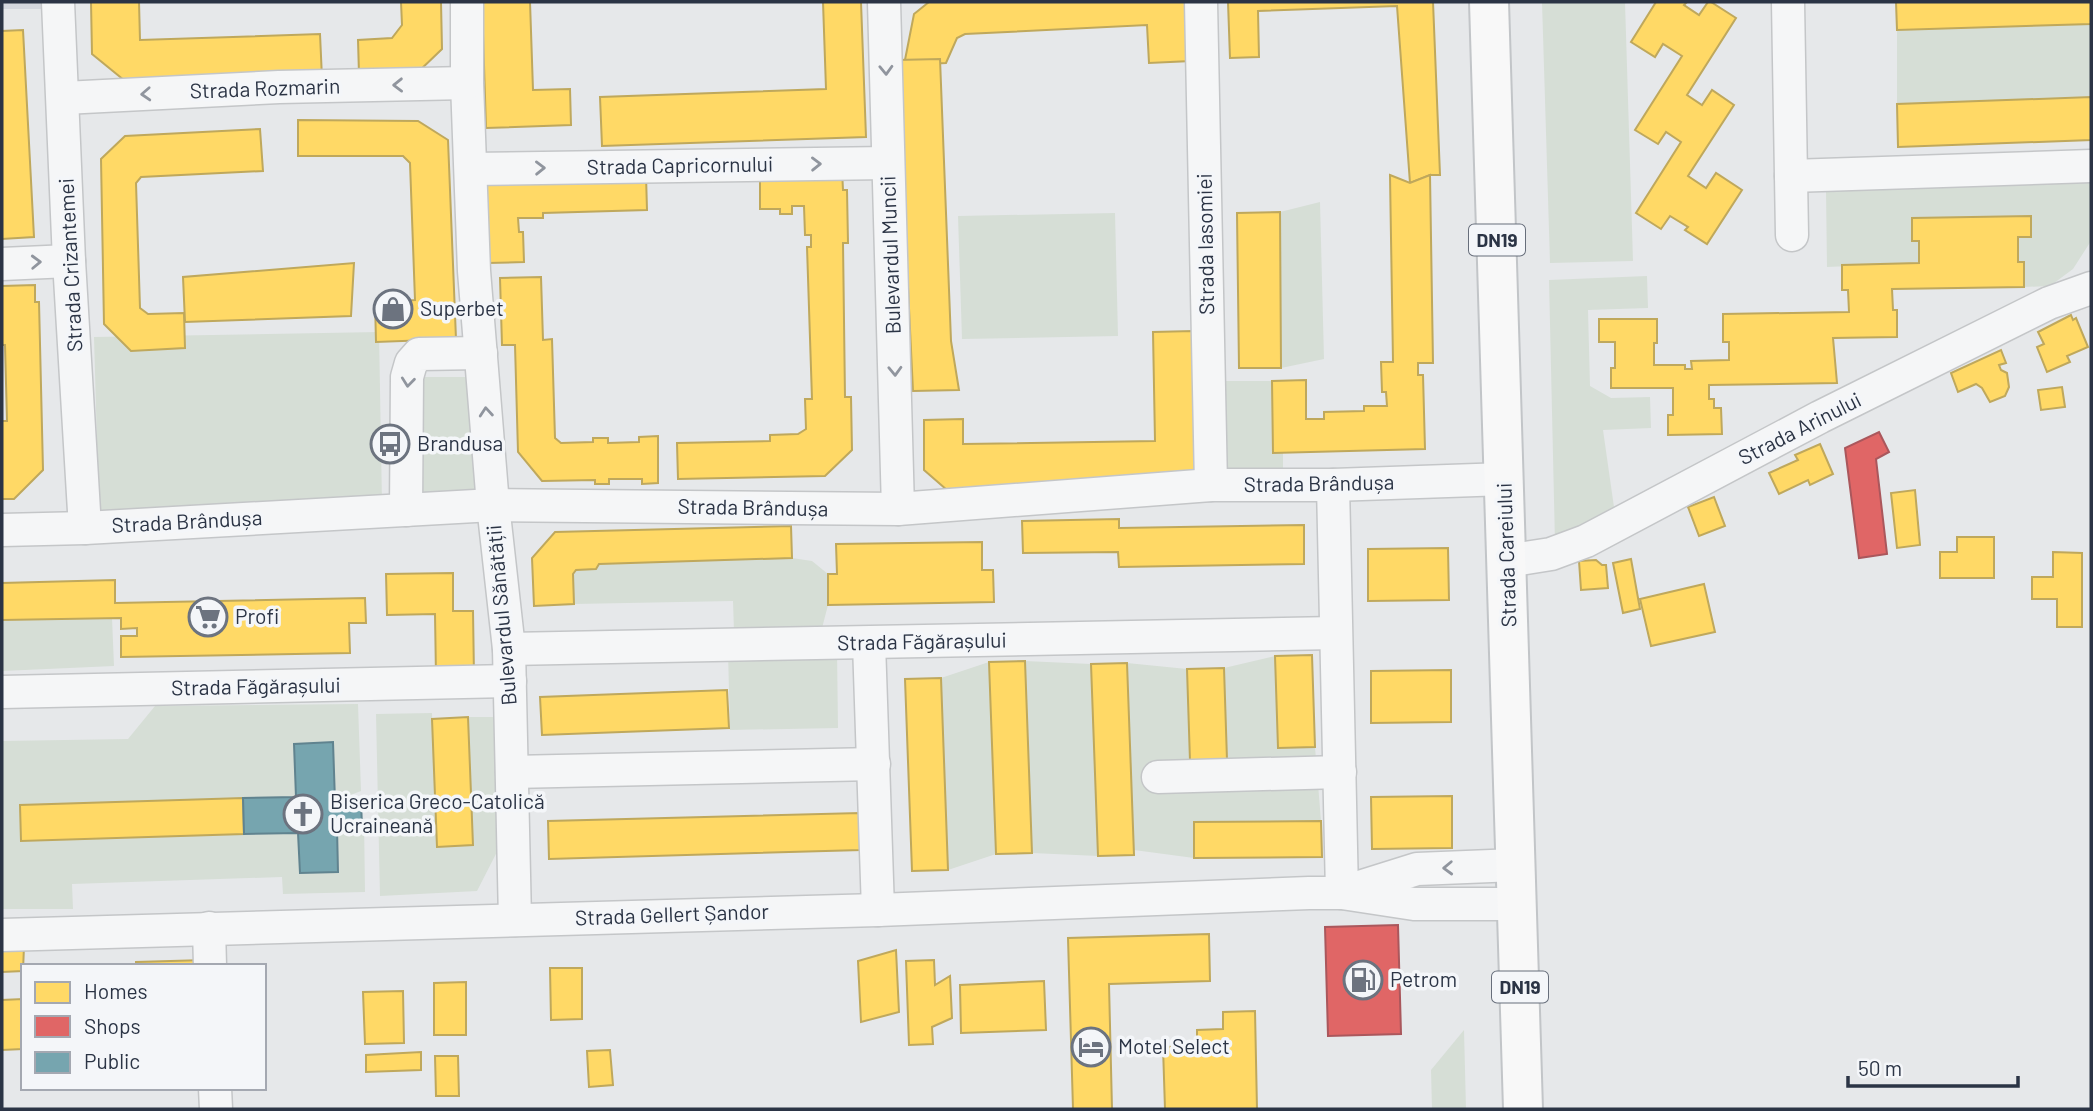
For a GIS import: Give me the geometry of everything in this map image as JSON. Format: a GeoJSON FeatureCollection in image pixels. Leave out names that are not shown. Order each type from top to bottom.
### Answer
{"type":"FeatureCollection","features":[{"type":"Feature","properties":{"kind":"main road","name":"Strada Careiului"},"geometry":{"type":"LineString","coordinates":[[1489,2],[1523,1109]]}},
{"type":"Feature","properties":{"kind":"street","name":"Strada Crizantemei"},"geometry":{"type":"LineString","coordinates":[[58,2],[69,261],[85,528]]}},
{"type":"Feature","properties":{"kind":"street","name":"Bulevardul Sănătății"},"geometry":{"type":"LineString","coordinates":[[467,2],[467,83],[474,271],[493,505],[509,649],[514,919]]}},
{"type":"Feature","properties":{"kind":"street","name":"Bulevardul Muncii"},"geometry":{"type":"LineString","coordinates":[[884,2],[898,509]]}},
{"type":"Feature","properties":{"kind":"street","name":"Strada Iasomiei"},"geometry":{"type":"LineString","coordinates":[[1201,2],[1211,485]]}},
{"type":"Feature","properties":{"kind":"street"},"geometry":{"type":"LineString","coordinates":[[1788,2],[1793,235]]}},
{"type":"Feature","properties":{"kind":"street","name":"Strada Rozmarin"},"geometry":{"type":"LineString","coordinates":[[64,97],[278,87],[467,83]]}},
{"type":"Feature","properties":{"kind":"street","name":"Strada Capricornului"},"geometry":{"type":"LineString","coordinates":[[471,169],[888,163]]}},
{"type":"Feature","properties":{"kind":"street"},"geometry":{"type":"LineString","coordinates":[[1791,176],[2091,166]]}},
{"type":"Feature","properties":{"kind":"street"},"geometry":{"type":"LineString","coordinates":[[2,264],[69,261]]}},
{"type":"Feature","properties":{"kind":"street","name":"Strada Arinului"},"geometry":{"type":"LineString","coordinates":[[1507,561],[1551,554],[1586,541],[1820,417],[2049,303],[2091,288]]}},
{"type":"Feature","properties":{"kind":"street"},"geometry":{"type":"LineString","coordinates":[[406,510],[407,377],[411,363],[419,354],[481,353]]}},
{"type":"Feature","properties":{"kind":"street","name":"Strada Brândușa"},"geometry":{"type":"LineString","coordinates":[[2,530],[85,528],[493,505],[898,509],[1211,485],[1333,485],[1505,479]]}},
{"type":"Feature","properties":{"kind":"street"},"geometry":{"type":"LineString","coordinates":[[1333,485],[1342,893]]}},
{"type":"Feature","properties":{"kind":"street","name":"Strada Făgărașului"},"geometry":{"type":"LineString","coordinates":[[509,649],[1335,633]]}},
{"type":"Feature","properties":{"kind":"street"},"geometry":{"type":"LineString","coordinates":[[869,643],[878,910]]}},
{"type":"Feature","properties":{"kind":"street","name":"Strada Făgărașului"},"geometry":{"type":"LineString","coordinates":[[2,692],[510,681]]}},
{"type":"Feature","properties":{"kind":"street"},"geometry":{"type":"LineString","coordinates":[[512,772],[874,764]]}},
{"type":"Feature","properties":{"kind":"street"},"geometry":{"type":"LineString","coordinates":[[1158,777],[1340,772]]}},
{"type":"Feature","properties":{"kind":"street","name":"Strada Gellert Șandor"},"geometry":{"type":"LineString","coordinates":[[1342,893],[1417,869],[1516,865]]}},
{"type":"Feature","properties":{"kind":"street","name":"Strada Gellert Șandor"},"geometry":{"type":"LineString","coordinates":[[2,935],[878,910],[1342,893],[1414,904],[1517,904]]}},
{"type":"Feature","properties":{"kind":"street"},"geometry":{"type":"LineString","coordinates":[[209,928],[210,964]]}},
{"type":"Feature","properties":{"kind":"street"},"geometry":{"type":"LineString","coordinates":[[215,1090],[216,1109]]}},
{"type":"Feature","properties":{"kind":"shaded area"},"geometry":{"type":"Polygon","coordinates":[[[2,2],[47,2],[47,9],[2,9],[2,2]]]}},
{"type":"Feature","properties":{"kind":"shaded area"},"geometry":{"type":"Polygon","coordinates":[[[1542,2],[1625,2],[1633,261],[1550,263],[1542,2]]]}},
{"type":"Feature","properties":{"kind":"shaded area"},"geometry":{"type":"Polygon","coordinates":[[[2091,24],[2091,97],[1897,104],[1897,30],[2091,24]]]}},
{"type":"Feature","properties":{"kind":"shaded area"},"geometry":{"type":"Polygon","coordinates":[[[2091,183],[2091,241],[2073,269],[2050,286],[2024,287],[2024,263],[2018,262],[2018,237],[2031,236],[2031,217],[1919,241],[1919,263],[1827,267],[1826,189],[2091,183]]]}},
{"type":"Feature","properties":{"kind":"shaded area"},"geometry":{"type":"Polygon","coordinates":[[[1320,202],[1324,359],[1281,368],[1280,212],[1320,202]]]}},
{"type":"Feature","properties":{"kind":"shaded area"},"geometry":{"type":"Polygon","coordinates":[[[1115,213],[1118,336],[962,339],[958,216],[1115,213]]]}},
{"type":"Feature","properties":{"kind":"shaded area"},"geometry":{"type":"Polygon","coordinates":[[[1647,276],[1648,308],[1588,310],[1590,386],[1611,398],[1650,397],[1651,428],[1603,430],[1615,514],[1555,543],[1549,280],[1647,276]]]}},
{"type":"Feature","properties":{"kind":"shaded area"},"geometry":{"type":"Polygon","coordinates":[[[379,332],[382,504],[99,515],[94,337],[379,332]]]}},
{"type":"Feature","properties":{"kind":"shaded area"},"geometry":{"type":"Polygon","coordinates":[[[424,377],[471,377],[477,492],[423,498],[424,377]]]}},
{"type":"Feature","properties":{"kind":"shaded area"},"geometry":{"type":"Polygon","coordinates":[[[1209,381],[1272,381],[1273,452],[1283,452],[1283,471],[1211,472],[1209,381]]]}},
{"type":"Feature","properties":{"kind":"shaded area"},"geometry":{"type":"Polygon","coordinates":[[[792,558],[812,561],[828,574],[828,605],[821,632],[734,632],[733,601],[574,604],[573,574],[576,570],[595,569],[599,564],[792,558]]]}},
{"type":"Feature","properties":{"kind":"shaded area"},"geometry":{"type":"Polygon","coordinates":[[[112,618],[114,666],[2,671],[2,620],[112,618]]]}},
{"type":"Feature","properties":{"kind":"shaded area"},"geometry":{"type":"Polygon","coordinates":[[[837,650],[838,728],[730,730],[728,652],[837,650]]]}},
{"type":"Feature","properties":{"kind":"shaded area"},"geometry":{"type":"Polygon","coordinates":[[[1275,656],[1278,748],[1315,747],[1321,821],[1194,822],[1194,858],[1134,850],[1127,663],[1187,669],[1190,761],[1227,759],[1224,668],[1275,656]]]}},
{"type":"Feature","properties":{"kind":"shaded area"},"geometry":{"type":"Polygon","coordinates":[[[1025,661],[1091,664],[1098,856],[1032,853],[1025,661]]]}},
{"type":"Feature","properties":{"kind":"shaded area"},"geometry":{"type":"Polygon","coordinates":[[[989,662],[996,854],[948,870],[941,678],[989,662]]]}},
{"type":"Feature","properties":{"kind":"shaded area"},"geometry":{"type":"Polygon","coordinates":[[[358,704],[361,791],[335,801],[333,743],[294,744],[296,797],[21,805],[21,841],[298,833],[300,873],[338,872],[337,828],[362,827],[364,819],[365,892],[283,894],[282,877],[72,884],[73,909],[2,909],[2,741],[128,739],[155,706],[358,704]]]}},
{"type":"Feature","properties":{"kind":"shaded area"},"geometry":{"type":"Polygon","coordinates":[[[432,713],[437,847],[473,845],[468,717],[497,717],[499,848],[477,891],[380,896],[376,714],[432,713]]]}},
{"type":"Feature","properties":{"kind":"shaded area"},"geometry":{"type":"Polygon","coordinates":[[[1464,1030],[1466,1109],[1432,1109],[1431,1070],[1464,1030]]]}},
{"type":"Feature","properties":{"kind":"building: Homes"},"geometry":{"type":"Polygon","coordinates":[[[91,2],[139,2],[140,40],[320,34],[322,78],[130,85],[92,54],[91,2]]]}},
{"type":"Feature","properties":{"kind":"building: Homes"},"geometry":{"type":"Polygon","coordinates":[[[401,2],[441,2],[442,49],[416,74],[359,74],[358,40],[392,38],[402,25],[401,2]]]}},
{"type":"Feature","properties":{"kind":"building: Homes"},"geometry":{"type":"Polygon","coordinates":[[[482,2],[530,2],[533,90],[570,89],[571,125],[486,128],[482,2]]]}},
{"type":"Feature","properties":{"kind":"building: Homes"},"geometry":{"type":"Polygon","coordinates":[[[823,2],[861,2],[866,137],[602,146],[600,97],[826,89],[823,2]]]}},
{"type":"Feature","properties":{"kind":"building: Homes"},"geometry":{"type":"Polygon","coordinates":[[[929,2],[1188,2],[1191,61],[1149,63],[1147,25],[965,34],[957,38],[946,63],[904,65],[914,14],[929,2]]]}},
{"type":"Feature","properties":{"kind":"building: Homes"},"geometry":{"type":"Polygon","coordinates":[[[1228,2],[1433,2],[1440,175],[1430,175],[1410,183],[1397,6],[1258,11],[1259,57],[1230,58],[1228,2]]]}},
{"type":"Feature","properties":{"kind":"building: Homes"},"geometry":{"type":"Polygon","coordinates":[[[1656,2],[1687,2],[1684,5],[1699,15],[1708,2],[1711,2],[1736,18],[1687,95],[1702,105],[1712,90],[1734,105],[1688,176],[1706,188],[1716,173],[1742,190],[1707,244],[1685,230],[1688,227],[1670,216],[1661,229],[1636,213],[1681,142],[1666,132],[1658,144],[1635,130],[1682,56],[1663,44],[1655,57],[1631,42],[1656,2]]]}},
{"type":"Feature","properties":{"kind":"building: Homes"},"geometry":{"type":"Polygon","coordinates":[[[1896,2],[2091,2],[2091,24],[1897,30],[1896,2]]]}},
{"type":"Feature","properties":{"kind":"building: Homes"},"geometry":{"type":"Polygon","coordinates":[[[23,30],[34,237],[2,239],[2,31],[23,30]]]}},
{"type":"Feature","properties":{"kind":"building: Homes"},"geometry":{"type":"Polygon","coordinates":[[[940,59],[951,341],[959,390],[913,391],[897,60],[940,59]]]}},
{"type":"Feature","properties":{"kind":"building: Homes"},"geometry":{"type":"Polygon","coordinates":[[[2091,97],[2091,140],[1898,147],[1897,104],[2091,97]]]}},
{"type":"Feature","properties":{"kind":"building: Homes"},"geometry":{"type":"Polygon","coordinates":[[[298,120],[418,121],[448,140],[456,339],[376,342],[375,302],[415,300],[410,163],[403,156],[298,156],[298,120]]]}},
{"type":"Feature","properties":{"kind":"building: Homes"},"geometry":{"type":"Polygon","coordinates":[[[260,129],[263,171],[141,177],[136,183],[140,308],[148,314],[184,313],[185,348],[131,351],[104,324],[101,159],[125,136],[260,129]]]}},
{"type":"Feature","properties":{"kind":"building: Homes"},"geometry":{"type":"Polygon","coordinates":[[[842,170],[843,190],[847,190],[848,243],[843,243],[845,397],[851,397],[852,450],[825,476],[678,479],[677,443],[770,441],[770,435],[798,434],[806,429],[805,399],[812,399],[807,247],[811,247],[811,235],[805,235],[804,206],[792,206],[792,214],[780,214],[780,209],[760,209],[760,177],[842,170]]]}},
{"type":"Feature","properties":{"kind":"building: Homes"},"geometry":{"type":"Polygon","coordinates":[[[646,175],[647,210],[543,213],[543,218],[518,218],[519,232],[523,232],[524,262],[488,263],[481,179],[646,175]]]}},
{"type":"Feature","properties":{"kind":"building: Homes"},"geometry":{"type":"Polygon","coordinates":[[[1390,175],[1410,183],[1430,175],[1433,363],[1418,363],[1418,375],[1423,375],[1425,449],[1273,453],[1272,381],[1306,380],[1306,419],[1324,419],[1324,412],[1364,411],[1364,406],[1387,406],[1386,392],[1382,392],[1381,362],[1393,362],[1390,175]]]}},
{"type":"Feature","properties":{"kind":"building: Homes"},"geometry":{"type":"Polygon","coordinates":[[[1280,212],[1281,368],[1239,368],[1237,213],[1280,212]]]}},
{"type":"Feature","properties":{"kind":"building: Homes"},"geometry":{"type":"Polygon","coordinates":[[[2031,216],[2031,237],[2018,237],[2018,262],[2024,262],[2024,287],[1892,289],[1893,310],[1897,310],[1897,337],[1833,338],[1837,383],[1709,385],[1709,399],[1714,399],[1714,408],[1721,408],[1722,434],[1668,435],[1668,415],[1673,415],[1673,388],[1611,388],[1611,368],[1615,368],[1615,342],[1599,342],[1599,319],[1657,319],[1654,365],[1685,365],[1685,369],[1692,369],[1691,361],[1729,360],[1729,342],[1723,342],[1723,314],[1849,312],[1848,290],[1842,290],[1842,265],[1919,263],[1919,241],[1912,241],[1912,218],[2031,216]]]}},
{"type":"Feature","properties":{"kind":"building: Homes"},"geometry":{"type":"Polygon","coordinates":[[[354,263],[351,316],[185,322],[183,277],[354,263]]]}},
{"type":"Feature","properties":{"kind":"building: Homes"},"geometry":{"type":"Polygon","coordinates":[[[541,277],[543,340],[552,339],[555,438],[561,443],[593,442],[593,438],[608,438],[608,443],[639,442],[639,437],[658,436],[658,483],[642,484],[642,479],[609,479],[609,484],[595,484],[595,480],[542,481],[518,452],[515,345],[502,345],[500,278],[541,277]]]}},
{"type":"Feature","properties":{"kind":"building: Homes"},"geometry":{"type":"Polygon","coordinates":[[[35,285],[35,302],[39,302],[43,470],[14,499],[2,499],[2,421],[7,421],[5,345],[2,345],[2,286],[35,285]]]}},
{"type":"Feature","properties":{"kind":"building: Homes"},"geometry":{"type":"Polygon","coordinates":[[[2071,315],[2073,320],[2076,318],[2088,347],[2067,356],[2070,362],[2047,372],[2037,347],[2044,344],[2038,332],[2071,315]]]}},
{"type":"Feature","properties":{"kind":"building: Homes"},"geometry":{"type":"Polygon","coordinates":[[[1193,331],[1196,486],[947,490],[924,470],[924,420],[963,419],[963,444],[1155,441],[1153,332],[1193,331]]]}},
{"type":"Feature","properties":{"kind":"building: Homes"},"geometry":{"type":"Polygon","coordinates":[[[2001,350],[2006,363],[1999,365],[2001,370],[2007,373],[2009,387],[2005,396],[1990,402],[1982,388],[1976,384],[1958,392],[1951,373],[2001,350]]]}},
{"type":"Feature","properties":{"kind":"building: Homes"},"geometry":{"type":"Polygon","coordinates":[[[2062,387],[2065,407],[2041,410],[2038,390],[2062,387]]]}},
{"type":"Feature","properties":{"kind":"building: Homes"},"geometry":{"type":"Polygon","coordinates":[[[1820,444],[1833,474],[1810,485],[1808,480],[1779,494],[1769,473],[1798,460],[1795,455],[1820,444]]]}},
{"type":"Feature","properties":{"kind":"building: Homes"},"geometry":{"type":"Polygon","coordinates":[[[1915,490],[1920,545],[1897,548],[1891,493],[1915,490]]]}},
{"type":"Feature","properties":{"kind":"building: Homes"},"geometry":{"type":"Polygon","coordinates":[[[1714,497],[1725,526],[1699,536],[1688,507],[1714,497]]]}},
{"type":"Feature","properties":{"kind":"building: Homes"},"geometry":{"type":"Polygon","coordinates":[[[1119,519],[1119,528],[1304,525],[1304,564],[1119,567],[1118,552],[1023,553],[1022,521],[1119,519]]]}},
{"type":"Feature","properties":{"kind":"building: Homes"},"geometry":{"type":"Polygon","coordinates":[[[791,526],[792,558],[599,564],[596,569],[576,570],[573,574],[574,604],[534,606],[532,558],[555,532],[791,526]]]}},
{"type":"Feature","properties":{"kind":"building: Homes"},"geometry":{"type":"Polygon","coordinates":[[[1957,537],[1994,537],[1994,578],[1940,578],[1940,552],[1957,552],[1957,537]]]}},
{"type":"Feature","properties":{"kind":"building: Homes"},"geometry":{"type":"Polygon","coordinates":[[[982,542],[982,570],[993,570],[994,602],[828,605],[828,574],[837,574],[836,544],[982,542]]]}},
{"type":"Feature","properties":{"kind":"building: Homes"},"geometry":{"type":"Polygon","coordinates":[[[1448,548],[1449,600],[1368,601],[1368,549],[1448,548]]]}},
{"type":"Feature","properties":{"kind":"building: Homes"},"geometry":{"type":"Polygon","coordinates":[[[2053,552],[2082,553],[2082,627],[2057,627],[2057,599],[2032,599],[2032,577],[2053,577],[2053,552]]]}},
{"type":"Feature","properties":{"kind":"building: Homes"},"geometry":{"type":"Polygon","coordinates":[[[1631,559],[1640,609],[1623,613],[1613,563],[1631,559]]]}},
{"type":"Feature","properties":{"kind":"building: Homes"},"geometry":{"type":"Polygon","coordinates":[[[1596,560],[1606,565],[1608,588],[1581,590],[1579,561],[1596,560]]]}},
{"type":"Feature","properties":{"kind":"building: Homes"},"geometry":{"type":"Polygon","coordinates":[[[453,573],[453,611],[473,611],[474,676],[436,677],[435,614],[387,615],[386,574],[453,573]]]}},
{"type":"Feature","properties":{"kind":"building: Homes"},"geometry":{"type":"Polygon","coordinates":[[[115,580],[115,603],[365,598],[366,623],[349,623],[350,653],[121,657],[121,636],[137,636],[137,628],[121,629],[121,618],[2,620],[2,583],[115,580]]]}},
{"type":"Feature","properties":{"kind":"building: Homes"},"geometry":{"type":"Polygon","coordinates":[[[1704,584],[1715,632],[1651,646],[1640,599],[1704,584]]]}},
{"type":"Feature","properties":{"kind":"building: Homes"},"geometry":{"type":"Polygon","coordinates":[[[1312,655],[1315,747],[1278,748],[1275,656],[1312,655]]]}},
{"type":"Feature","properties":{"kind":"building: Homes"},"geometry":{"type":"Polygon","coordinates":[[[1025,661],[1032,853],[996,854],[989,662],[1025,661]]]}},
{"type":"Feature","properties":{"kind":"building: Homes"},"geometry":{"type":"Polygon","coordinates":[[[1127,663],[1134,855],[1098,856],[1091,664],[1127,663]]]}},
{"type":"Feature","properties":{"kind":"building: Homes"},"geometry":{"type":"Polygon","coordinates":[[[1224,668],[1227,760],[1190,761],[1187,669],[1224,668]]]}},
{"type":"Feature","properties":{"kind":"building: Homes"},"geometry":{"type":"Polygon","coordinates":[[[1451,670],[1451,722],[1371,723],[1371,671],[1451,670]]]}},
{"type":"Feature","properties":{"kind":"building: Homes"},"geometry":{"type":"Polygon","coordinates":[[[941,678],[948,870],[912,871],[905,679],[941,678]]]}},
{"type":"Feature","properties":{"kind":"building: Homes"},"geometry":{"type":"Polygon","coordinates":[[[727,690],[729,728],[542,735],[540,697],[727,690]]]}},
{"type":"Feature","properties":{"kind":"building: Homes"},"geometry":{"type":"Polygon","coordinates":[[[468,717],[473,845],[437,847],[432,719],[468,717]]]}},
{"type":"Feature","properties":{"kind":"building: Homes"},"geometry":{"type":"Polygon","coordinates":[[[1452,796],[1452,848],[1372,849],[1371,797],[1452,796]]]}},
{"type":"Feature","properties":{"kind":"building: Homes"},"geometry":{"type":"Polygon","coordinates":[[[243,798],[244,834],[21,841],[20,805],[243,798]]]}},
{"type":"Feature","properties":{"kind":"building: Homes"},"geometry":{"type":"Polygon","coordinates":[[[860,813],[861,850],[549,859],[548,821],[860,813]]]}},
{"type":"Feature","properties":{"kind":"building: Homes"},"geometry":{"type":"Polygon","coordinates":[[[1321,821],[1322,857],[1194,858],[1194,822],[1321,821]]]}},
{"type":"Feature","properties":{"kind":"building: Homes","name":"Motel Select"},"geometry":{"type":"Polygon","coordinates":[[[1209,934],[1210,981],[1109,984],[1112,1109],[1073,1109],[1068,938],[1209,934]]]}},
{"type":"Feature","properties":{"kind":"building: Homes"},"geometry":{"type":"Polygon","coordinates":[[[24,946],[21,971],[2,972],[2,947],[24,946]]]}},
{"type":"Feature","properties":{"kind":"building: Homes"},"geometry":{"type":"Polygon","coordinates":[[[896,950],[899,1012],[861,1022],[858,961],[896,950]]]}},
{"type":"Feature","properties":{"kind":"building: Homes"},"geometry":{"type":"Polygon","coordinates":[[[205,960],[205,964],[136,964],[205,960]]]}},
{"type":"Feature","properties":{"kind":"building: Homes"},"geometry":{"type":"Polygon","coordinates":[[[934,960],[935,985],[950,976],[952,1018],[932,1027],[933,1044],[909,1045],[906,961],[934,960]]]}},
{"type":"Feature","properties":{"kind":"building: Homes"},"geometry":{"type":"Polygon","coordinates":[[[550,968],[582,968],[582,1019],[551,1020],[550,968]]]}},
{"type":"Feature","properties":{"kind":"building: Homes"},"geometry":{"type":"Polygon","coordinates":[[[1044,981],[1046,1030],[961,1033],[960,985],[1044,981]]]}},
{"type":"Feature","properties":{"kind":"building: Homes"},"geometry":{"type":"Polygon","coordinates":[[[466,982],[466,1035],[434,1035],[434,983],[466,982]]]}},
{"type":"Feature","properties":{"kind":"building: Homes"},"geometry":{"type":"Polygon","coordinates":[[[403,991],[404,1043],[365,1044],[363,992],[403,991]]]}},
{"type":"Feature","properties":{"kind":"building: Homes"},"geometry":{"type":"Polygon","coordinates":[[[21,999],[21,1049],[2,1050],[2,1000],[21,999]]]}},
{"type":"Feature","properties":{"kind":"building: Homes","name":"Motel Select"},"geometry":{"type":"Polygon","coordinates":[[[1255,1011],[1257,1109],[1165,1109],[1163,1047],[1197,1046],[1197,1030],[1223,1029],[1223,1012],[1255,1011]]]}},
{"type":"Feature","properties":{"kind":"building: Homes"},"geometry":{"type":"Polygon","coordinates":[[[610,1050],[613,1085],[589,1087],[587,1051],[610,1050]]]}},
{"type":"Feature","properties":{"kind":"building: Homes"},"geometry":{"type":"Polygon","coordinates":[[[421,1052],[421,1070],[366,1072],[366,1055],[421,1052]]]}},
{"type":"Feature","properties":{"kind":"building: Homes"},"geometry":{"type":"Polygon","coordinates":[[[435,1056],[458,1056],[459,1096],[436,1096],[435,1056]]]}},
{"type":"Feature","properties":{"kind":"building: Shops"},"geometry":{"type":"Polygon","coordinates":[[[1879,432],[1889,452],[1876,459],[1887,554],[1859,558],[1845,448],[1879,432]]]}},
{"type":"Feature","properties":{"kind":"building: Shops","name":"Petrom"},"geometry":{"type":"Polygon","coordinates":[[[1398,925],[1401,1034],[1328,1036],[1325,927],[1398,925]]]}},
{"type":"Feature","properties":{"kind":"building: Public","name":"Biserica Greco-Catolică Ucraineană"},"geometry":{"type":"Polygon","coordinates":[[[333,742],[335,801],[361,800],[362,827],[337,828],[338,872],[300,873],[298,833],[244,834],[243,798],[296,797],[294,744],[333,742]]]}},
{"type":"Feature","properties":{"kind":"place","name":"Superbet"},"geometry":{"type":"Point","coordinates":[393,309]}},
{"type":"Feature","properties":{"kind":"place","name":"Brandusa"},"geometry":{"type":"Point","coordinates":[390,444]}},
{"type":"Feature","properties":{"kind":"place","name":"Profi"},"geometry":{"type":"Point","coordinates":[208,617]}},
{"type":"Feature","properties":{"kind":"place","name":"Biserica Greco-Catolică Ucraineană"},"geometry":{"type":"Point","coordinates":[303,814]}},
{"type":"Feature","properties":{"kind":"place","name":"Petrom"},"geometry":{"type":"Point","coordinates":[1363,980]}},
{"type":"Feature","properties":{"kind":"place","name":"Motel Select"},"geometry":{"type":"Point","coordinates":[1091,1047]}}]}
